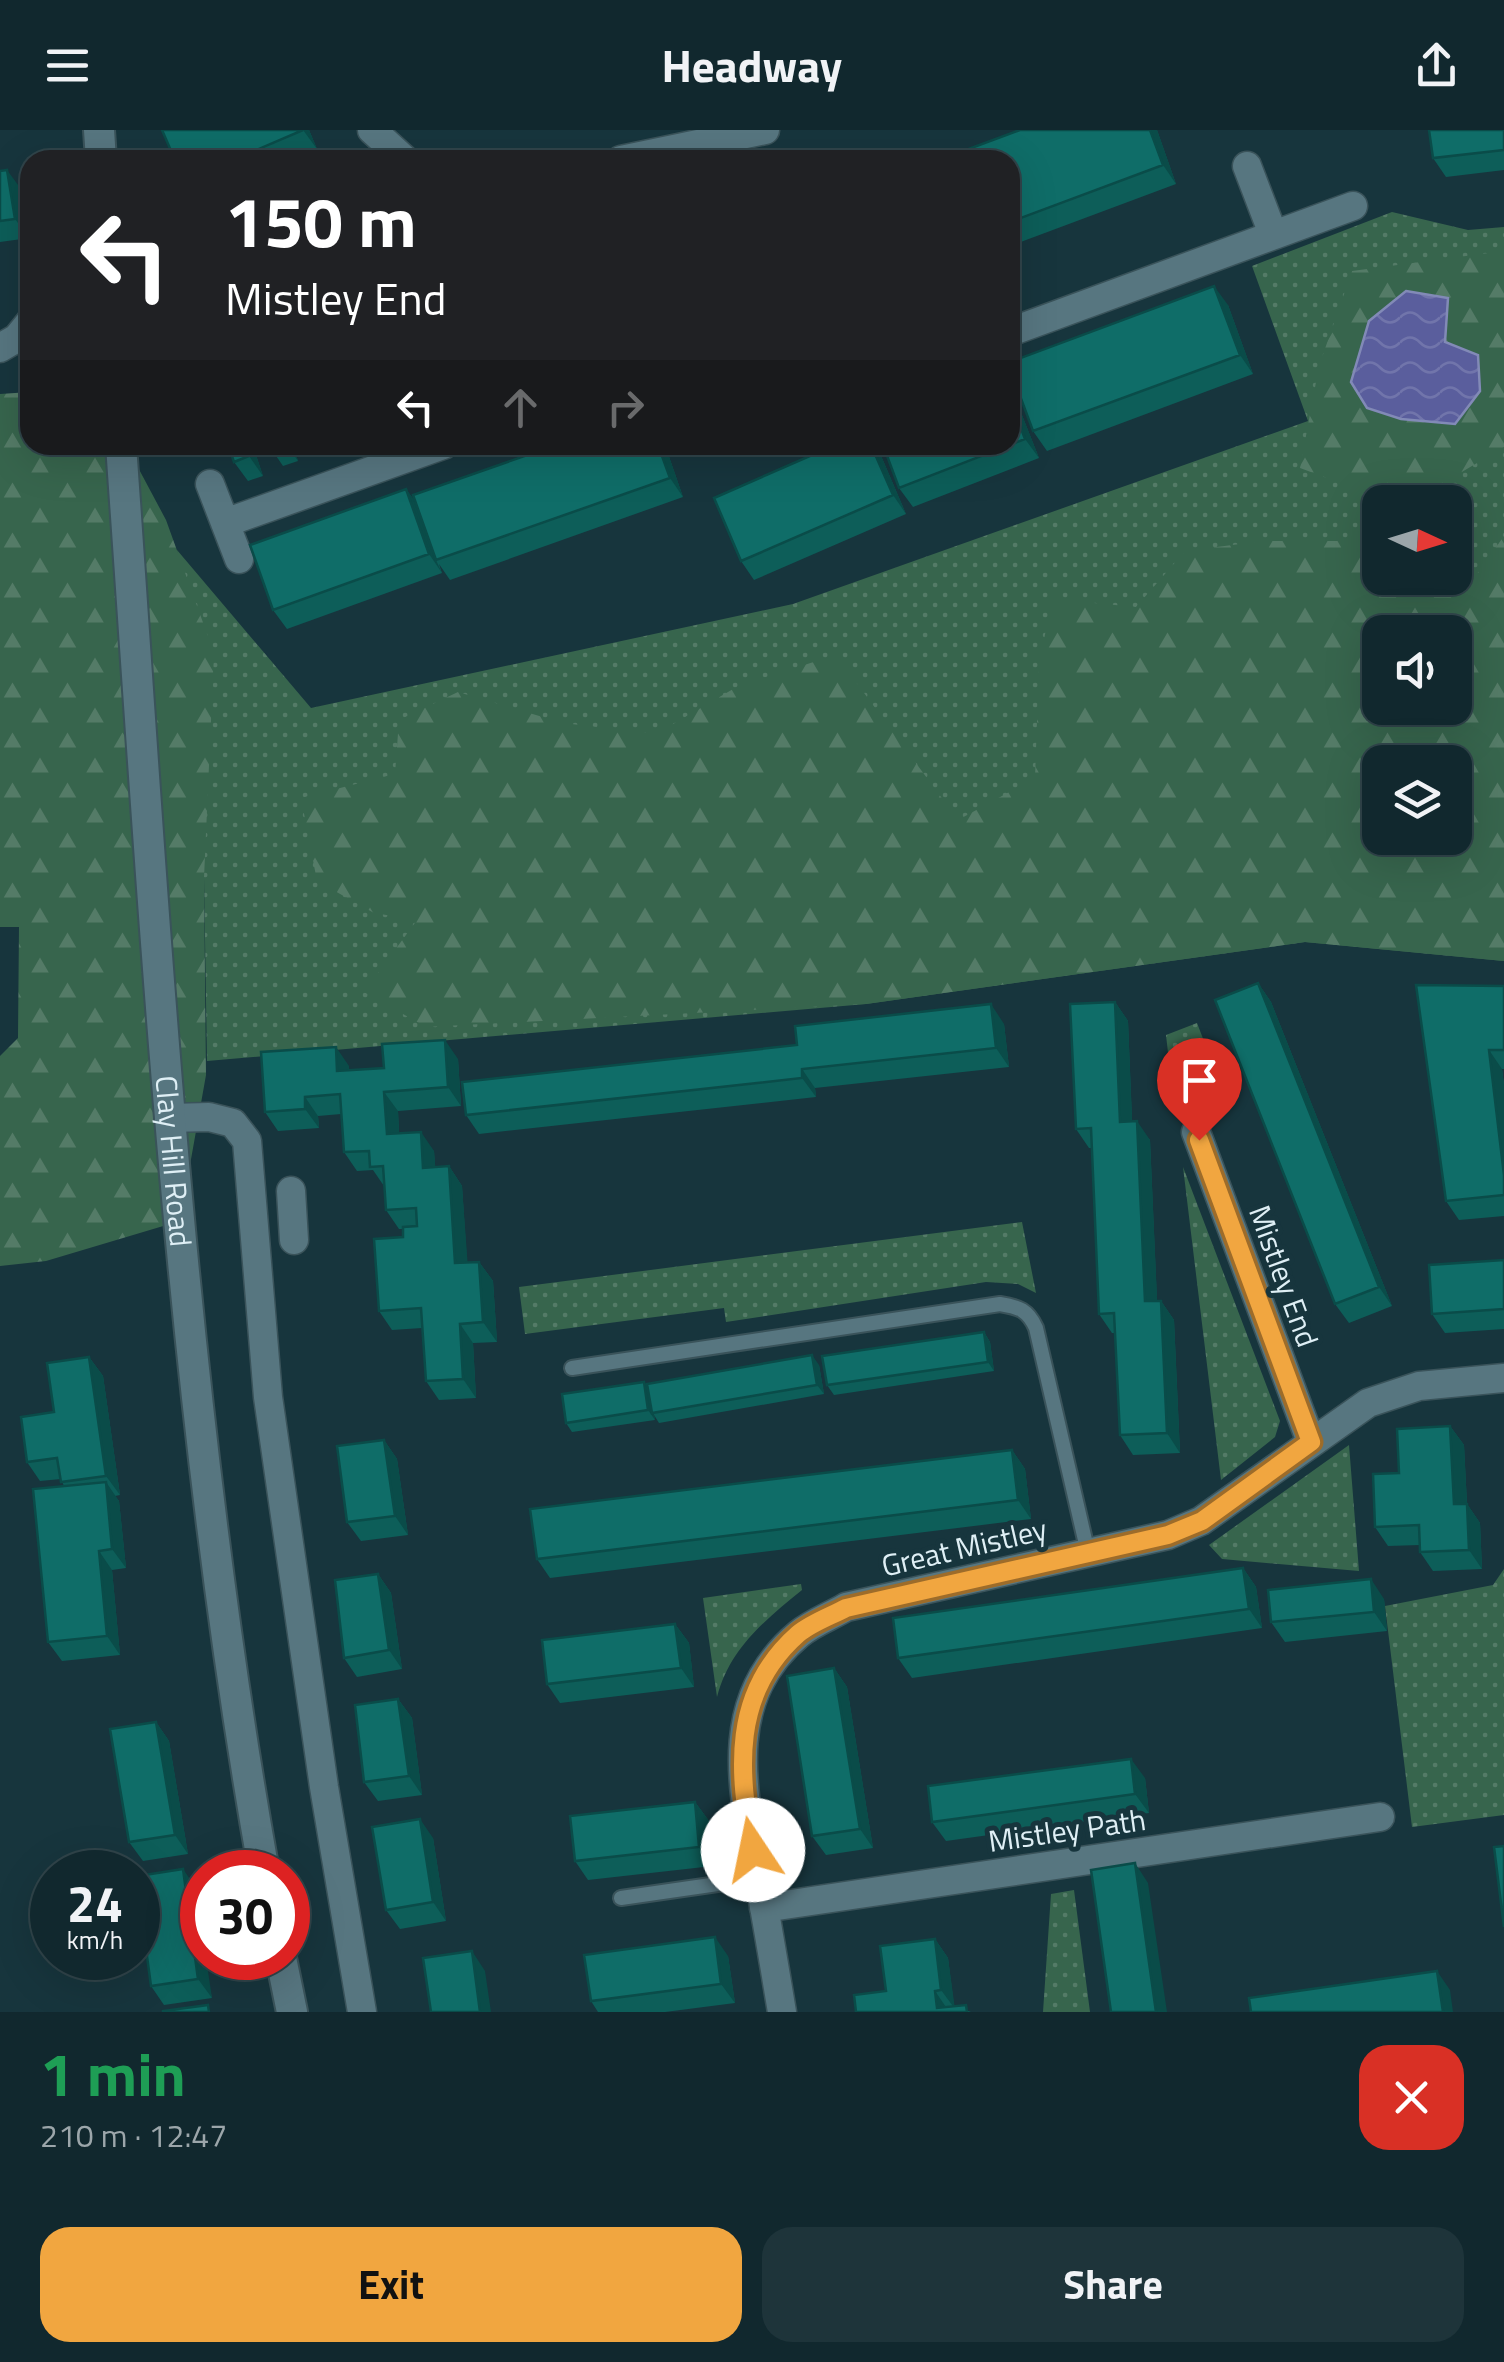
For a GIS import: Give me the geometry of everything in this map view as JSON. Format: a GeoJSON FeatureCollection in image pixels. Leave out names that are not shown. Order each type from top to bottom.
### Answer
{"type":"FeatureCollection","features":[{"type":"Feature","properties":{"kind":"street"},"geometry":{"type":"LineString","coordinates":[[372,130],[394,150]]}},
{"type":"Feature","properties":{"kind":"street"},"geometry":{"type":"LineString","coordinates":[[671,150],[765,130]]}},
{"type":"Feature","properties":{"kind":"street"},"geometry":{"type":"LineString","coordinates":[[1247,166],[1273,234]]}},
{"type":"Feature","properties":{"kind":"street"},"geometry":{"type":"LineString","coordinates":[[1020,328],[1353,206]]}},
{"type":"Feature","properties":{"kind":"street","name":"Clay Hill Road"},"geometry":{"type":"LineString","coordinates":[[122,455],[169,1118],[236,1712],[260,1850]]}},
{"type":"Feature","properties":{"kind":"street"},"geometry":{"type":"LineString","coordinates":[[226,523],[415,455]]}},
{"type":"Feature","properties":{"kind":"street"},"geometry":{"type":"LineString","coordinates":[[210,484],[239,559]]}},
{"type":"Feature","properties":{"kind":"street"},"geometry":{"type":"LineString","coordinates":[[169,1118],[209,1118],[233,1123],[246,1141],[268,1397],[324,1787],[362,2012]]}},
{"type":"Feature","properties":{"kind":"street","name":"Mistley End"},"geometry":{"type":"LineString","coordinates":[[1196,1132],[1311,1442]]}},
{"type":"Feature","properties":{"kind":"street"},"geometry":{"type":"LineString","coordinates":[[254,1219],[292,1216]]}},
{"type":"Feature","properties":{"kind":"street","name":"Great Mistley"},"geometry":{"type":"LineString","coordinates":[[782,2012],[742,1794],[740,1751],[749,1706],[767,1672],[799,1634],[846,1608],[1142,1544],[1202,1521],[1368,1403],[1396,1391],[1504,1378]]}},
{"type":"Feature","properties":{"kind":"street","name":"Mistley Path"},"geometry":{"type":"LineString","coordinates":[[764,1908],[1380,1817]]}},
{"type":"Feature","properties":{"kind":"street"},"geometry":{"type":"LineString","coordinates":[[285,1980],[292,2012]]}},
{"type":"Feature","properties":{"kind":"lane"},"geometry":{"type":"LineString","coordinates":[[572,1368],[1000,1304],[1018,1306],[1030,1314],[1036,1328],[1088,1553]]}},
{"type":"Feature","properties":{"kind":"lane"},"geometry":{"type":"LineString","coordinates":[[620,1898],[759,1878]]}},
{"type":"Feature","properties":{"kind":"green space"},"geometry":{"type":"Polygon","coordinates":[[[1392,212],[1468,230],[1504,227],[1504,961],[1305,942],[866,1004],[207,1061],[204,878],[177,550],[311,708],[793,604],[1308,421],[1252,266],[1392,212]]]}},
{"type":"Feature","properties":{"kind":"green space"},"geometry":{"type":"Polygon","coordinates":[[[1504,251],[1504,447],[1440,485],[1362,485],[1362,489],[1357,489],[1300,468],[1319,366],[1352,271],[1504,251]]]}},
{"type":"Feature","properties":{"kind":"green space"},"geometry":{"type":"Polygon","coordinates":[[[20,393],[20,455],[131,455],[166,520],[214,653],[204,878],[206,1075],[180,1221],[46,1261],[0,1266],[0,1056],[18,1038],[19,927],[0,927],[0,394],[20,393]]]}},
{"type":"Feature","properties":{"kind":"green space"},"geometry":{"type":"Polygon","coordinates":[[[1504,536],[1504,961],[1305,942],[866,1004],[426,1027],[364,992],[417,920],[374,913],[317,881],[301,798],[395,774],[399,720],[458,692],[563,723],[656,734],[740,685],[836,655],[958,820],[1035,778],[1039,665],[1052,599],[1136,607],[1185,551],[1264,541],[1362,541],[1362,595],[1472,595],[1472,577],[1504,536]]]}},
{"type":"Feature","properties":{"kind":"green space"},"geometry":{"type":"Polygon","coordinates":[[[1197,1023],[1222,1088],[1174,1105],[1166,1035],[1197,1023]]]}},
{"type":"Feature","properties":{"kind":"green space"},"geometry":{"type":"Polygon","coordinates":[[[1183,1167],[1280,1421],[1275,1437],[1221,1480],[1183,1167]]]}},
{"type":"Feature","properties":{"kind":"green space"},"geometry":{"type":"Polygon","coordinates":[[[1022,1222],[1036,1293],[1018,1284],[986,1282],[726,1322],[724,1308],[525,1334],[519,1287],[1022,1222]]]}},
{"type":"Feature","properties":{"kind":"green space"},"geometry":{"type":"Polygon","coordinates":[[[1349,1445],[1359,1571],[1222,1559],[1209,1545],[1349,1445]]]}},
{"type":"Feature","properties":{"kind":"green space"},"geometry":{"type":"Polygon","coordinates":[[[1504,1569],[1504,1815],[1412,1827],[1385,1606],[1493,1585],[1504,1569]]]}},
{"type":"Feature","properties":{"kind":"green space"},"geometry":{"type":"Polygon","coordinates":[[[801,1584],[802,1590],[740,1650],[717,1697],[703,1598],[801,1584]]]}},
{"type":"Feature","properties":{"kind":"green space"},"geometry":{"type":"Polygon","coordinates":[[[1074,1890],[1090,2012],[1043,2012],[1051,1894],[1074,1890]]]}},
{"type":"Feature","properties":{"kind":"water"},"geometry":{"type":"Polygon","coordinates":[[[1406,291],[1448,298],[1445,342],[1478,355],[1480,391],[1455,424],[1401,419],[1367,408],[1351,382],[1369,321],[1406,291]]]}},
{"type":"Feature","properties":{"kind":"building"},"geometry":{"type":"Polygon","coordinates":[[[162,130],[303,130],[256,150],[171,150],[162,130]]]}},
{"type":"Feature","properties":{"kind":"building"},"geometry":{"type":"Polygon","coordinates":[[[1020,130],[1150,130],[1163,165],[1020,218],[1020,150],[966,150],[1020,130]]]}},
{"type":"Feature","properties":{"kind":"building"},"geometry":{"type":"Polygon","coordinates":[[[1429,130],[1504,130],[1504,150],[1433,158],[1429,130]]]}},
{"type":"Feature","properties":{"kind":"building"},"geometry":{"type":"Polygon","coordinates":[[[7,170],[15,219],[0,221],[0,171],[7,170]]]}},
{"type":"Feature","properties":{"kind":"building"},"geometry":{"type":"Polygon","coordinates":[[[1214,286],[1240,355],[1033,431],[1020,396],[1020,358],[1214,286]]]}},
{"type":"Feature","properties":{"kind":"building"},"geometry":{"type":"Polygon","coordinates":[[[232,455],[249,455],[249,456],[234,462],[232,455]]]}},
{"type":"Feature","properties":{"kind":"building"},"geometry":{"type":"Polygon","coordinates":[[[527,455],[662,455],[670,478],[436,560],[413,495],[527,455]]]}},
{"type":"Feature","properties":{"kind":"building"},"geometry":{"type":"Polygon","coordinates":[[[812,455],[875,455],[893,495],[741,561],[714,498],[812,455]]]}},
{"type":"Feature","properties":{"kind":"building"},"geometry":{"type":"Polygon","coordinates":[[[887,455],[984,455],[899,488],[887,455]]]}},
{"type":"Feature","properties":{"kind":"building"},"geometry":{"type":"Polygon","coordinates":[[[406,489],[429,554],[273,610],[250,545],[406,489]]]}},
{"type":"Feature","properties":{"kind":"building"},"geometry":{"type":"Polygon","coordinates":[[[1258,983],[1379,1287],[1335,1304],[1215,1000],[1258,983]]]}},
{"type":"Feature","properties":{"kind":"building"},"geometry":{"type":"Polygon","coordinates":[[[1416,985],[1504,986],[1504,1050],[1489,1050],[1504,1195],[1446,1201],[1416,985]]]}},
{"type":"Feature","properties":{"kind":"building"},"geometry":{"type":"Polygon","coordinates":[[[1115,1002],[1120,1122],[1137,1121],[1145,1301],[1161,1301],[1167,1433],[1120,1435],[1114,1313],[1099,1314],[1091,1128],[1076,1129],[1070,1004],[1115,1002]]]}},
{"type":"Feature","properties":{"kind":"building"},"geometry":{"type":"Polygon","coordinates":[[[991,1004],[996,1048],[802,1069],[802,1078],[466,1115],[462,1082],[797,1045],[795,1026],[991,1004]]]}},
{"type":"Feature","properties":{"kind":"building"},"geometry":{"type":"Polygon","coordinates":[[[445,1040],[448,1087],[384,1092],[387,1134],[421,1132],[423,1168],[449,1166],[455,1263],[479,1262],[483,1322],[460,1324],[463,1379],[426,1381],[421,1308],[379,1311],[374,1239],[403,1237],[403,1227],[417,1226],[416,1208],[386,1210],[383,1166],[370,1167],[369,1151],[344,1152],[340,1094],[305,1097],[305,1109],[265,1112],[261,1052],[336,1047],[337,1071],[384,1068],[382,1044],[445,1040]]]}},
{"type":"Feature","properties":{"kind":"building"},"geometry":{"type":"Polygon","coordinates":[[[1504,1260],[1504,1309],[1432,1314],[1429,1265],[1504,1260]]]}},
{"type":"Feature","properties":{"kind":"building"},"geometry":{"type":"Polygon","coordinates":[[[984,1332],[988,1362],[827,1385],[822,1356],[984,1332]]]}},
{"type":"Feature","properties":{"kind":"building"},"geometry":{"type":"Polygon","coordinates":[[[812,1355],[817,1385],[652,1413],[647,1384],[812,1355]]]}},
{"type":"Feature","properties":{"kind":"building"},"geometry":{"type":"Polygon","coordinates":[[[89,1357],[106,1476],[61,1482],[57,1458],[27,1462],[21,1417],[54,1412],[47,1363],[89,1357]]]}},
{"type":"Feature","properties":{"kind":"building"},"geometry":{"type":"Polygon","coordinates":[[[644,1382],[648,1410],[566,1423],[562,1394],[644,1382]]]}},
{"type":"Feature","properties":{"kind":"building"},"geometry":{"type":"Polygon","coordinates":[[[1450,1426],[1454,1504],[1467,1504],[1469,1550],[1420,1552],[1419,1525],[1375,1527],[1373,1474],[1399,1473],[1397,1429],[1450,1426]]]}},
{"type":"Feature","properties":{"kind":"building"},"geometry":{"type":"Polygon","coordinates":[[[384,1440],[395,1516],[347,1522],[337,1446],[384,1440]]]}},
{"type":"Feature","properties":{"kind":"building"},"geometry":{"type":"Polygon","coordinates":[[[1012,1450],[1018,1500],[537,1559],[530,1509],[1012,1450]]]}},
{"type":"Feature","properties":{"kind":"building"},"geometry":{"type":"Polygon","coordinates":[[[106,1482],[112,1549],[99,1551],[107,1636],[48,1642],[33,1489],[106,1482]]]}},
{"type":"Feature","properties":{"kind":"building"},"geometry":{"type":"Polygon","coordinates":[[[1243,1568],[1249,1609],[898,1658],[893,1618],[1243,1568]]]}},
{"type":"Feature","properties":{"kind":"building"},"geometry":{"type":"Polygon","coordinates":[[[378,1574],[389,1650],[344,1658],[335,1580],[378,1574]]]}},
{"type":"Feature","properties":{"kind":"building"},"geometry":{"type":"Polygon","coordinates":[[[1371,1579],[1374,1612],[1271,1622],[1268,1590],[1371,1579]]]}},
{"type":"Feature","properties":{"kind":"building"},"geometry":{"type":"Polygon","coordinates":[[[675,1624],[681,1668],[547,1684],[542,1640],[675,1624]]]}},
{"type":"Feature","properties":{"kind":"building"},"geometry":{"type":"Polygon","coordinates":[[[834,1668],[860,1829],[812,1836],[787,1676],[834,1668]]]}},
{"type":"Feature","properties":{"kind":"building"},"geometry":{"type":"Polygon","coordinates":[[[398,1699],[409,1776],[364,1782],[355,1705],[398,1699]]]}},
{"type":"Feature","properties":{"kind":"building"},"geometry":{"type":"Polygon","coordinates":[[[156,1722],[175,1835],[129,1842],[110,1729],[156,1722]]]}},
{"type":"Feature","properties":{"kind":"building"},"geometry":{"type":"Polygon","coordinates":[[[1131,1759],[1135,1794],[932,1822],[928,1786],[1131,1759]]]}},
{"type":"Feature","properties":{"kind":"building"},"geometry":{"type":"Polygon","coordinates":[[[695,1802],[699,1847],[575,1861],[570,1816],[695,1802]]]}},
{"type":"Feature","properties":{"kind":"building"},"geometry":{"type":"Polygon","coordinates":[[[420,1819],[433,1902],[386,1910],[372,1827],[420,1819]]]}},
{"type":"Feature","properties":{"kind":"building"},"geometry":{"type":"Polygon","coordinates":[[[1504,1846],[1504,1927],[1494,1847],[1504,1846]]]}},
{"type":"Feature","properties":{"kind":"building"},"geometry":{"type":"Polygon","coordinates":[[[1135,1863],[1156,2012],[1111,2012],[1091,1870],[1135,1863]]]}},
{"type":"Feature","properties":{"kind":"building"},"geometry":{"type":"Polygon","coordinates":[[[180,1869],[180,1980],[191,1980],[151,1986],[150,1980],[160,1980],[160,1873],[180,1869]]]}},
{"type":"Feature","properties":{"kind":"building"},"geometry":{"type":"Polygon","coordinates":[[[715,1937],[721,1984],[591,2001],[584,1955],[715,1937]]]}},
{"type":"Feature","properties":{"kind":"building"},"geometry":{"type":"Polygon","coordinates":[[[935,1939],[941,1990],[935,1991],[937,2008],[966,2005],[967,2012],[856,2012],[854,1995],[886,1991],[880,1946],[935,1939]]]}},
{"type":"Feature","properties":{"kind":"building"},"geometry":{"type":"Polygon","coordinates":[[[472,1951],[480,2012],[431,2012],[423,1958],[472,1951]]]}},
{"type":"Feature","properties":{"kind":"building"},"geometry":{"type":"Polygon","coordinates":[[[1437,1971],[1443,2012],[1251,2012],[1249,1998],[1437,1971]]]}},
{"type":"Feature","properties":{"kind":"building"},"geometry":{"type":"Polygon","coordinates":[[[208,2005],[209,2012],[163,2012],[163,2011],[208,2005]]]}},
{"type":"Feature","properties":{"kind":"route"},"geometry":{"type":"LineString","coordinates":[[753,1850],[742,1794],[740,1751],[749,1706],[767,1672],[799,1634],[846,1608],[1142,1544],[1168,1535],[1202,1521],[1311,1442],[1199,1140]]}}]}
